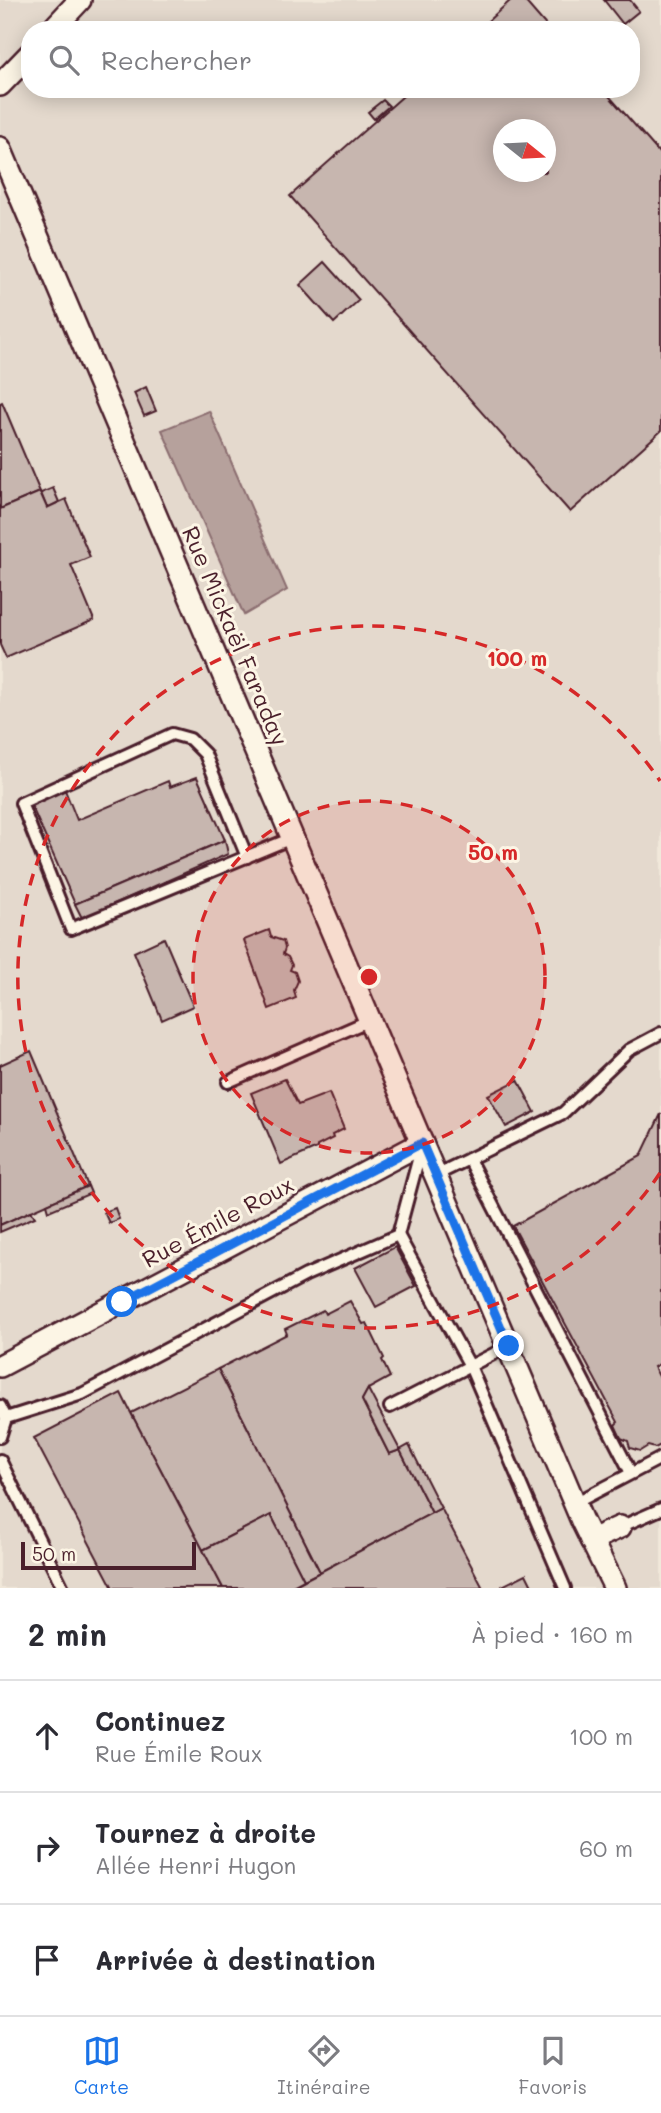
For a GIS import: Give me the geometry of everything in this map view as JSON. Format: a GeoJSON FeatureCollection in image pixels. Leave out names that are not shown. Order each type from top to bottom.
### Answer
{"type":"FeatureCollection","features":[{"type":"Feature","properties":{"kind":"street"},"geometry":{"type":"LineString","coordinates":[[60,21],[80,0]]}},
{"type":"Feature","properties":{"kind":"street"},"geometry":{"type":"LineString","coordinates":[[0,85],[21,63]]}},
{"type":"Feature","properties":{"kind":"street","name":"Rue Mickaël Faraday"},"geometry":{"type":"LineString","coordinates":[[0,148],[575,1503],[615,1588]]}},
{"type":"Feature","properties":{"kind":"street","name":"Rue Émile Roux"},"geometry":{"type":"LineString","coordinates":[[0,1366],[422,1143]]}},
{"type":"Feature","properties":{"kind":"street"},"geometry":{"type":"LineString","coordinates":[[591,1540],[620,1527]]}},
{"type":"Feature","properties":{"kind":"lane"},"geometry":{"type":"LineString","coordinates":[[247,857],[205,754],[190,739],[172,734],[21,803],[71,929],[247,857],[292,838]]}},
{"type":"Feature","properties":{"kind":"lane"},"geometry":{"type":"LineString","coordinates":[[229,1082],[370,1020]]}},
{"type":"Feature","properties":{"kind":"lane"},"geometry":{"type":"LineString","coordinates":[[436,1175],[564,1113],[629,1050],[661,1033]]}},
{"type":"Feature","properties":{"kind":"lane"},"geometry":{"type":"LineString","coordinates":[[422,1143],[398,1235],[470,1366],[565,1588]]}},
{"type":"Feature","properties":{"kind":"lane"},"geometry":{"type":"LineString","coordinates":[[469,1159],[631,1473]]}},
{"type":"Feature","properties":{"kind":"lane"},"geometry":{"type":"LineString","coordinates":[[6,1418],[82,1394],[306,1275],[398,1235]]}},
{"type":"Feature","properties":{"kind":"lane"},"geometry":{"type":"LineString","coordinates":[[390,1407],[509,1346]]}},
{"type":"Feature","properties":{"kind":"lane"},"geometry":{"type":"LineString","coordinates":[[0,1406],[6,1418],[0,1437]]}},
{"type":"Feature","properties":{"kind":"lane"},"geometry":{"type":"LineString","coordinates":[[575,1503],[661,1458]]}},
{"type":"Feature","properties":{"kind":"lane"},"geometry":{"type":"LineString","coordinates":[[0,1460],[63,1588]]}},
{"type":"Feature","properties":{"kind":"lane"},"geometry":{"type":"LineString","coordinates":[[620,1527],[661,1509]]}},
{"type":"Feature","properties":{"kind":"shaded area"},"geometry":{"type":"Polygon","coordinates":[[[0,0],[661,0],[661,1588],[0,1588],[0,0]]]}},
{"type":"Feature","properties":{"kind":"shaded area"},"geometry":{"type":"Polygon","coordinates":[[[209,411],[287,590],[244,615],[162,430],[209,411]]]}},
{"type":"Feature","properties":{"kind":"building"},"geometry":{"type":"Polygon","coordinates":[[[511,0],[524,0],[542,21],[488,21],[511,0]]]}},
{"type":"Feature","properties":{"kind":"building"},"geometry":{"type":"Polygon","coordinates":[[[604,0],[630,0],[639,11],[627,21],[621,21],[604,0]]]}},
{"type":"Feature","properties":{"kind":"building"},"geometry":{"type":"Polygon","coordinates":[[[401,98],[611,98],[661,155],[661,431],[570,512],[290,196],[401,98]]]}},
{"type":"Feature","properties":{"kind":"building"},"geometry":{"type":"Polygon","coordinates":[[[383,100],[389,106],[374,119],[368,112],[383,100]]]}},
{"type":"Feature","properties":{"kind":"building"},"geometry":{"type":"Polygon","coordinates":[[[325,262],[359,300],[334,323],[300,285],[325,262]]]}},
{"type":"Feature","properties":{"kind":"building"},"geometry":{"type":"Polygon","coordinates":[[[146,387],[156,411],[144,416],[134,393],[146,387]]]}},
{"type":"Feature","properties":{"kind":"building"},"geometry":{"type":"Polygon","coordinates":[[[2,402],[40,492],[0,509],[0,403],[2,402]]]}},
{"type":"Feature","properties":{"kind":"building"},"geometry":{"type":"Polygon","coordinates":[[[53,488],[59,502],[47,508],[41,493],[53,488]]]}},
{"type":"Feature","properties":{"kind":"building"},"geometry":{"type":"Polygon","coordinates":[[[40,492],[47,508],[66,499],[90,557],[71,565],[94,620],[6,658],[0,645],[0,509],[40,492]]]}},
{"type":"Feature","properties":{"kind":"building"},"geometry":{"type":"Polygon","coordinates":[[[197,777],[225,840],[75,904],[31,805],[65,790],[77,820],[168,781],[170,787],[197,777]]]}},
{"type":"Feature","properties":{"kind":"building"},"geometry":{"type":"Polygon","coordinates":[[[225,840],[228,854],[82,918],[75,904],[225,840]]]}},
{"type":"Feature","properties":{"kind":"building"},"geometry":{"type":"Polygon","coordinates":[[[269,930],[271,937],[283,941],[283,954],[288,957],[292,965],[290,970],[295,972],[298,981],[294,990],[296,998],[269,1009],[244,940],[269,930]]]}},
{"type":"Feature","properties":{"kind":"building"},"geometry":{"type":"Polygon","coordinates":[[[164,938],[193,1006],[162,1020],[134,952],[164,938]]]}},
{"type":"Feature","properties":{"kind":"building"},"geometry":{"type":"Polygon","coordinates":[[[31,1051],[88,1186],[0,1225],[0,1065],[31,1051]]]}},
{"type":"Feature","properties":{"kind":"building"},"geometry":{"type":"Polygon","coordinates":[[[285,1079],[298,1105],[329,1093],[344,1129],[317,1148],[281,1164],[251,1093],[285,1079]]]}},
{"type":"Feature","properties":{"kind":"building"},"geometry":{"type":"Polygon","coordinates":[[[518,1080],[535,1112],[506,1127],[488,1095],[518,1080]]]}},
{"type":"Feature","properties":{"kind":"building"},"geometry":{"type":"Polygon","coordinates":[[[661,1114],[661,1363],[654,1367],[661,1380],[661,1445],[655,1448],[648,1446],[640,1451],[630,1448],[628,1441],[621,1438],[615,1425],[618,1422],[513,1226],[641,1156],[661,1114]]]}},
{"type":"Feature","properties":{"kind":"building"},"geometry":{"type":"Polygon","coordinates":[[[88,1186],[91,1193],[49,1211],[47,1204],[88,1186]]]}},
{"type":"Feature","properties":{"kind":"building"},"geometry":{"type":"Polygon","coordinates":[[[115,1208],[119,1219],[109,1223],[104,1212],[115,1208]]]}},
{"type":"Feature","properties":{"kind":"building"},"geometry":{"type":"Polygon","coordinates":[[[31,1211],[35,1217],[0,1232],[0,1225],[31,1211]]]}},
{"type":"Feature","properties":{"kind":"building"},"geometry":{"type":"Polygon","coordinates":[[[395,1247],[416,1286],[376,1307],[355,1268],[395,1247]]]}},
{"type":"Feature","properties":{"kind":"building"},"geometry":{"type":"Polygon","coordinates":[[[350,1301],[363,1324],[367,1323],[390,1377],[368,1389],[362,1400],[389,1454],[400,1450],[432,1513],[320,1572],[218,1369],[287,1334],[285,1329],[323,1310],[325,1314],[350,1301]]]}},
{"type":"Feature","properties":{"kind":"building"},"geometry":{"type":"Polygon","coordinates":[[[218,1369],[320,1572],[304,1580],[271,1515],[203,1550],[131,1413],[218,1369]]]}},
{"type":"Feature","properties":{"kind":"building"},"geometry":{"type":"Polygon","coordinates":[[[368,1389],[400,1450],[389,1454],[362,1400],[368,1389]]]}},
{"type":"Feature","properties":{"kind":"building"},"geometry":{"type":"Polygon","coordinates":[[[121,1393],[223,1588],[113,1588],[34,1438],[121,1393]]]}},
{"type":"Feature","properties":{"kind":"building"},"geometry":{"type":"Polygon","coordinates":[[[409,1445],[441,1508],[432,1513],[400,1450],[409,1445]]]}},
{"type":"Feature","properties":{"kind":"building"},"geometry":{"type":"Polygon","coordinates":[[[441,1508],[483,1588],[289,1588],[320,1572],[441,1508]]]}},
{"type":"Feature","properties":{"kind":"building"},"geometry":{"type":"Polygon","coordinates":[[[271,1515],[304,1580],[289,1588],[223,1588],[203,1550],[271,1515]]]}},
{"type":"Feature","properties":{"kind":"building"},"geometry":{"type":"Polygon","coordinates":[[[526,1574],[533,1588],[502,1588],[502,1586],[526,1574]]]}},
{"type":"Feature","properties":{"kind":"route"},"geometry":{"type":"LineString","coordinates":[[122,1302],[422,1143],[509,1346]]}}]}
